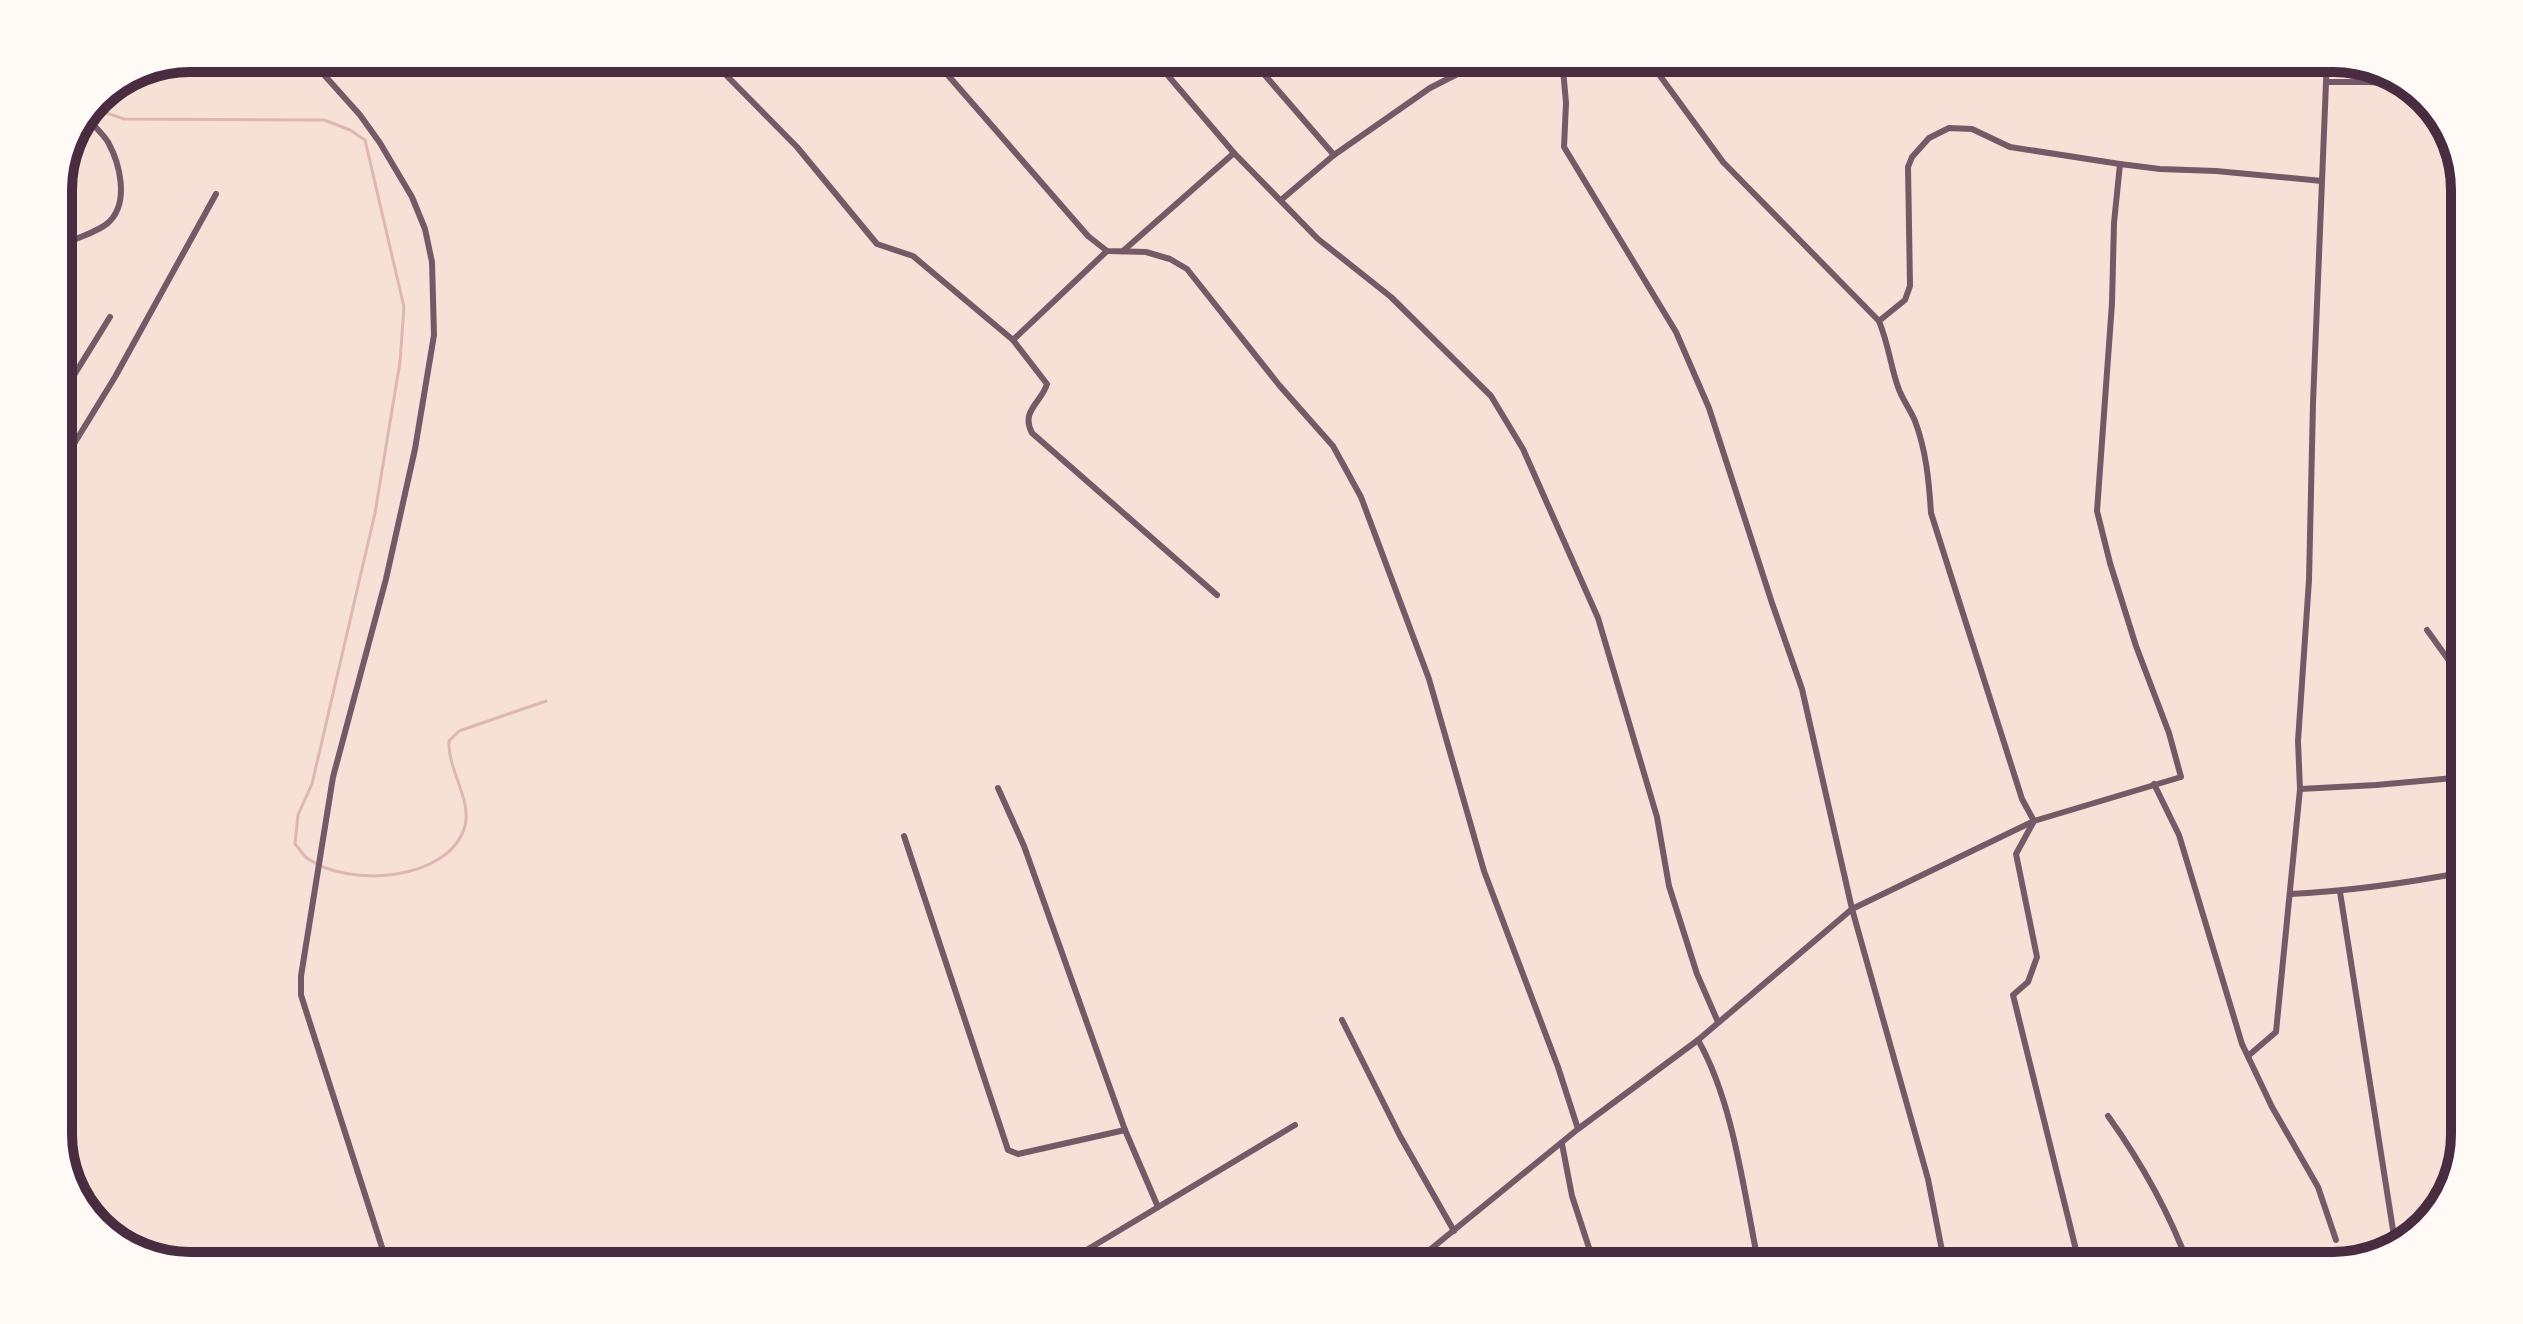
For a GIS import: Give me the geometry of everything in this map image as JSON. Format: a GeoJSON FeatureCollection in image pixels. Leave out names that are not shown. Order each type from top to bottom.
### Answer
{"type":"FeatureCollection","features":[{"type":"Feature","properties":{"kind":"street"},"geometry":{"type":"LineString","coordinates":[[322,72],[360,115],[412,197],[425,229],[432,262],[434,335],[423,409],[386,579],[333,777],[301,976],[301,995],[384,1252]]}},
{"type":"Feature","properties":{"kind":"street"},"geometry":{"type":"LineString","coordinates":[[945,72],[1088,236],[1107,251],[1146,252],[1170,259],[1187,269],[1279,385],[1333,446],[1361,497],[1429,679],[1484,871],[1558,1067],[1578,1129]]}},
{"type":"Feature","properties":{"kind":"street"},"geometry":{"type":"LineString","coordinates":[[1165,72],[1234,153],[1318,239],[1391,297],[1491,396],[1523,449],[1598,618],[1657,817],[1669,886],[1697,974],[1718,1022]]}},
{"type":"Feature","properties":{"kind":"street"},"geometry":{"type":"LineString","coordinates":[[1262,72],[1334,155]]}},
{"type":"Feature","properties":{"kind":"street"},"geometry":{"type":"LineString","coordinates":[[1281,200],[1334,155],[1430,88],[1461,72]]}},
{"type":"Feature","properties":{"kind":"street"},"geometry":{"type":"LineString","coordinates":[[1563,72],[1566,103],[1564,147],[1676,332],[1709,408],[1802,689],[1852,909],[1928,1179],[1942,1252]]}},
{"type":"Feature","properties":{"kind":"street"},"geometry":{"type":"LineString","coordinates":[[1657,72],[1723,162],[1879,321],[1888,343],[1898,388],[1914,418],[1921,442],[1931,513],[2022,799],[2034,821]]}},
{"type":"Feature","properties":{"kind":"street"},"geometry":{"type":"LineString","coordinates":[[2248,1056],[2276,1032],[2300,789],[2298,741],[2306,650],[2326,72]]}},
{"type":"Feature","properties":{"kind":"street"},"geometry":{"type":"LineString","coordinates":[[724,73],[797,147],[877,244],[913,256],[1013,340],[1047,384],[1028,414],[1032,433],[1217,595]]}},
{"type":"Feature","properties":{"kind":"street"},"geometry":{"type":"LineString","coordinates":[[2326,82],[2383,83]]}},
{"type":"Feature","properties":{"kind":"street"},"geometry":{"type":"LineString","coordinates":[[72,240],[108,224],[118,210],[120,176],[116,159],[107,141],[92,124]]}},
{"type":"Feature","properties":{"kind":"street"},"geometry":{"type":"LineString","coordinates":[[1879,321],[1905,300],[1910,286],[1908,167],[1912,157],[1929,138],[1949,128],[1972,129],[2010,147],[2120,164],[2322,181]]}},
{"type":"Feature","properties":{"kind":"street"},"geometry":{"type":"LineString","coordinates":[[1123,251],[1234,153]]}},
{"type":"Feature","properties":{"kind":"street"},"geometry":{"type":"LineString","coordinates":[[1428,1252],[1578,1129],[1698,1040],[1852,909],[2034,821],[2181,777],[2169,733],[2136,646],[2097,511],[2120,164]]}},
{"type":"Feature","properties":{"kind":"street"},"geometry":{"type":"LineString","coordinates":[[72,447],[115,377],[216,194]]}},
{"type":"Feature","properties":{"kind":"street"},"geometry":{"type":"LineString","coordinates":[[1013,340],[1107,251]]}},
{"type":"Feature","properties":{"kind":"street"},"geometry":{"type":"LineString","coordinates":[[72,378],[110,317]]}},
{"type":"Feature","properties":{"kind":"street"},"geometry":{"type":"LineString","coordinates":[[2427,630],[2451,663]]}},
{"type":"Feature","properties":{"kind":"street"},"geometry":{"type":"LineString","coordinates":[[2300,789],[2451,778]]}},
{"type":"Feature","properties":{"kind":"street"},"geometry":{"type":"LineString","coordinates":[[2154,784],[2179,835],[2248,1056],[2272,1107],[2318,1187],[2336,1240]]}},
{"type":"Feature","properties":{"kind":"street"},"geometry":{"type":"LineString","coordinates":[[998,788],[1024,846],[1125,1130],[1158,1207]]}},
{"type":"Feature","properties":{"kind":"street"},"geometry":{"type":"LineString","coordinates":[[2034,821],[2016,854],[2037,957],[2028,982],[2013,995],[2077,1252]]}},
{"type":"Feature","properties":{"kind":"street"},"geometry":{"type":"LineString","coordinates":[[904,836],[1008,1150],[1018,1154],[1125,1130]]}},
{"type":"Feature","properties":{"kind":"street"},"geometry":{"type":"LineString","coordinates":[[2291,894],[2340,892],[2451,875]]}},
{"type":"Feature","properties":{"kind":"street"},"geometry":{"type":"LineString","coordinates":[[2340,892],[2394,1235]]}},
{"type":"Feature","properties":{"kind":"street"},"geometry":{"type":"LineString","coordinates":[[1342,1020],[1400,1136],[1454,1231]]}},
{"type":"Feature","properties":{"kind":"street"},"geometry":{"type":"LineString","coordinates":[[1698,1040],[1712,1064],[1729,1124],[1756,1252]]}},
{"type":"Feature","properties":{"kind":"street"},"geometry":{"type":"LineString","coordinates":[[2108,1116],[2150,1180],[2184,1252]]}},
{"type":"Feature","properties":{"kind":"street"},"geometry":{"type":"LineString","coordinates":[[1083,1252],[1295,1125]]}},
{"type":"Feature","properties":{"kind":"street"},"geometry":{"type":"LineString","coordinates":[[1562,1144],[1572,1196],[1590,1252]]}},
{"type":"Feature","properties":{"kind":"waterway"},"geometry":{"type":"LineString","coordinates":[[103,111],[124,119],[324,120],[350,130],[365,140],[404,307],[400,362],[375,513],[312,784],[298,815],[295,844],[307,858],[325,868],[346,874],[395,874],[419,869],[439,859],[455,845],[465,826],[466,816],[449,741],[459,731],[546,701]]}}]}
